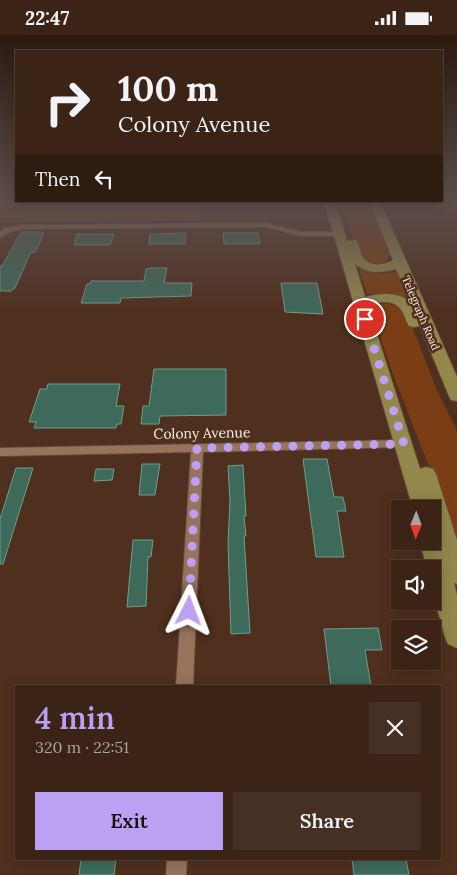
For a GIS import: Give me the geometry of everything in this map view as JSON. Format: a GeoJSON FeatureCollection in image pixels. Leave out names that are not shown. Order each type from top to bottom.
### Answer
{"type":"FeatureCollection","features":[{"type":"Feature","properties":{"kind":"main road"},"geometry":{"type":"LineString","coordinates":[[340,239],[420,500]]}},
{"type":"Feature","properties":{"kind":"main road"},"geometry":{"type":"LineString","coordinates":[[351,239],[363,265],[379,268],[391,267],[399,262]]}},
{"type":"Feature","properties":{"kind":"main road","name":"Telegraph Road"},"geometry":{"type":"LineString","coordinates":[[390,239],[457,396]]}},
{"type":"Feature","properties":{"kind":"main road"},"geometry":{"type":"LineString","coordinates":[[360,305],[373,299],[385,298],[401,302],[408,309],[440,388],[457,411]]}},
{"type":"Feature","properties":{"kind":"main road"},"geometry":{"type":"LineString","coordinates":[[402,437],[424,469],[457,575]]}},
{"type":"Feature","properties":{"kind":"main road"},"geometry":{"type":"LineString","coordinates":[[433,550],[457,637]]}},
{"type":"Feature","properties":{"kind":"street","name":"Colony Avenue"},"geometry":{"type":"LineString","coordinates":[[0,452],[197,448],[402,437]]}},
{"type":"Feature","properties":{"kind":"street"},"geometry":{"type":"LineString","coordinates":[[185,685],[197,448]]}},
{"type":"Feature","properties":{"kind":"street"},"geometry":{"type":"LineString","coordinates":[[176,875],[177,860]]}},
{"type":"Feature","properties":{"kind":"shaded area"},"geometry":{"type":"Polygon","coordinates":[[[354,239],[383,239],[390,256],[385,263],[375,263],[366,259],[354,239]]]}},
{"type":"Feature","properties":{"kind":"shaded area"},"geometry":{"type":"Polygon","coordinates":[[[359,269],[382,274],[396,272],[407,297],[384,293],[367,294],[359,269]]]}},
{"type":"Feature","properties":{"kind":"shaded area"},"geometry":{"type":"Polygon","coordinates":[[[386,303],[398,307],[408,316],[438,393],[457,431],[457,555],[441,500],[394,377],[372,313],[375,312],[374,309],[377,305],[386,303]]]}},
{"type":"Feature","properties":{"kind":"building"},"geometry":{"type":"Polygon","coordinates":[[[17,239],[41,239],[36,251],[30,254],[15,288],[11,291],[0,291],[0,266],[2,266],[17,239]]]}},
{"type":"Feature","properties":{"kind":"building"},"geometry":{"type":"Polygon","coordinates":[[[76,239],[112,239],[110,245],[74,245],[76,239]]]}},
{"type":"Feature","properties":{"kind":"building"},"geometry":{"type":"Polygon","coordinates":[[[149,239],[185,239],[185,244],[149,244],[149,239]]]}},
{"type":"Feature","properties":{"kind":"building"},"geometry":{"type":"Polygon","coordinates":[[[224,239],[259,239],[260,244],[224,244],[224,239]]]}},
{"type":"Feature","properties":{"kind":"building"},"geometry":{"type":"Polygon","coordinates":[[[167,268],[164,283],[192,283],[191,296],[121,298],[120,303],[81,303],[87,284],[90,284],[91,281],[144,281],[146,269],[167,268]]]}},
{"type":"Feature","properties":{"kind":"building"},"geometry":{"type":"Polygon","coordinates":[[[281,283],[317,283],[323,314],[285,312],[281,283]]]}},
{"type":"Feature","properties":{"kind":"building"},"geometry":{"type":"Polygon","coordinates":[[[154,369],[226,369],[226,415],[160,416],[159,424],[141,424],[143,406],[149,406],[154,369]]]}},
{"type":"Feature","properties":{"kind":"building"},"geometry":{"type":"Polygon","coordinates":[[[48,384],[120,384],[116,406],[124,406],[121,424],[117,424],[116,428],[34,428],[36,422],[29,422],[40,389],[47,389],[48,384]]]}},
{"type":"Feature","properties":{"kind":"building"},"geometry":{"type":"Polygon","coordinates":[[[303,459],[327,459],[334,497],[343,497],[346,511],[337,511],[344,557],[316,557],[303,459]]]}},
{"type":"Feature","properties":{"kind":"building"},"geometry":{"type":"Polygon","coordinates":[[[142,464],[160,464],[155,495],[139,495],[142,464]]]}},
{"type":"Feature","properties":{"kind":"building"},"geometry":{"type":"Polygon","coordinates":[[[243,465],[246,516],[244,516],[246,536],[244,536],[250,633],[231,634],[228,466],[243,465]]]}},
{"type":"Feature","properties":{"kind":"building"},"geometry":{"type":"Polygon","coordinates":[[[16,468],[33,468],[3,564],[0,564],[0,519],[16,468]]]}},
{"type":"Feature","properties":{"kind":"building"},"geometry":{"type":"Polygon","coordinates":[[[96,469],[114,469],[112,480],[94,481],[96,469]]]}},
{"type":"Feature","properties":{"kind":"building"},"geometry":{"type":"Polygon","coordinates":[[[133,540],[153,540],[151,557],[148,557],[146,606],[127,607],[133,540]]]}},
{"type":"Feature","properties":{"kind":"building"},"geometry":{"type":"Polygon","coordinates":[[[378,628],[382,650],[365,650],[371,685],[331,685],[324,629],[378,628]]]}},
{"type":"Feature","properties":{"kind":"building"},"geometry":{"type":"Polygon","coordinates":[[[81,860],[116,860],[114,875],[79,875],[81,860]]]}},
{"type":"Feature","properties":{"kind":"building"},"geometry":{"type":"Polygon","coordinates":[[[352,860],[406,860],[409,875],[354,875],[352,860]]]}},
{"type":"Feature","properties":{"kind":"route"},"geometry":{"type":"LineString","coordinates":[[189,611],[197,448],[404,444],[365,319]]}}]}
